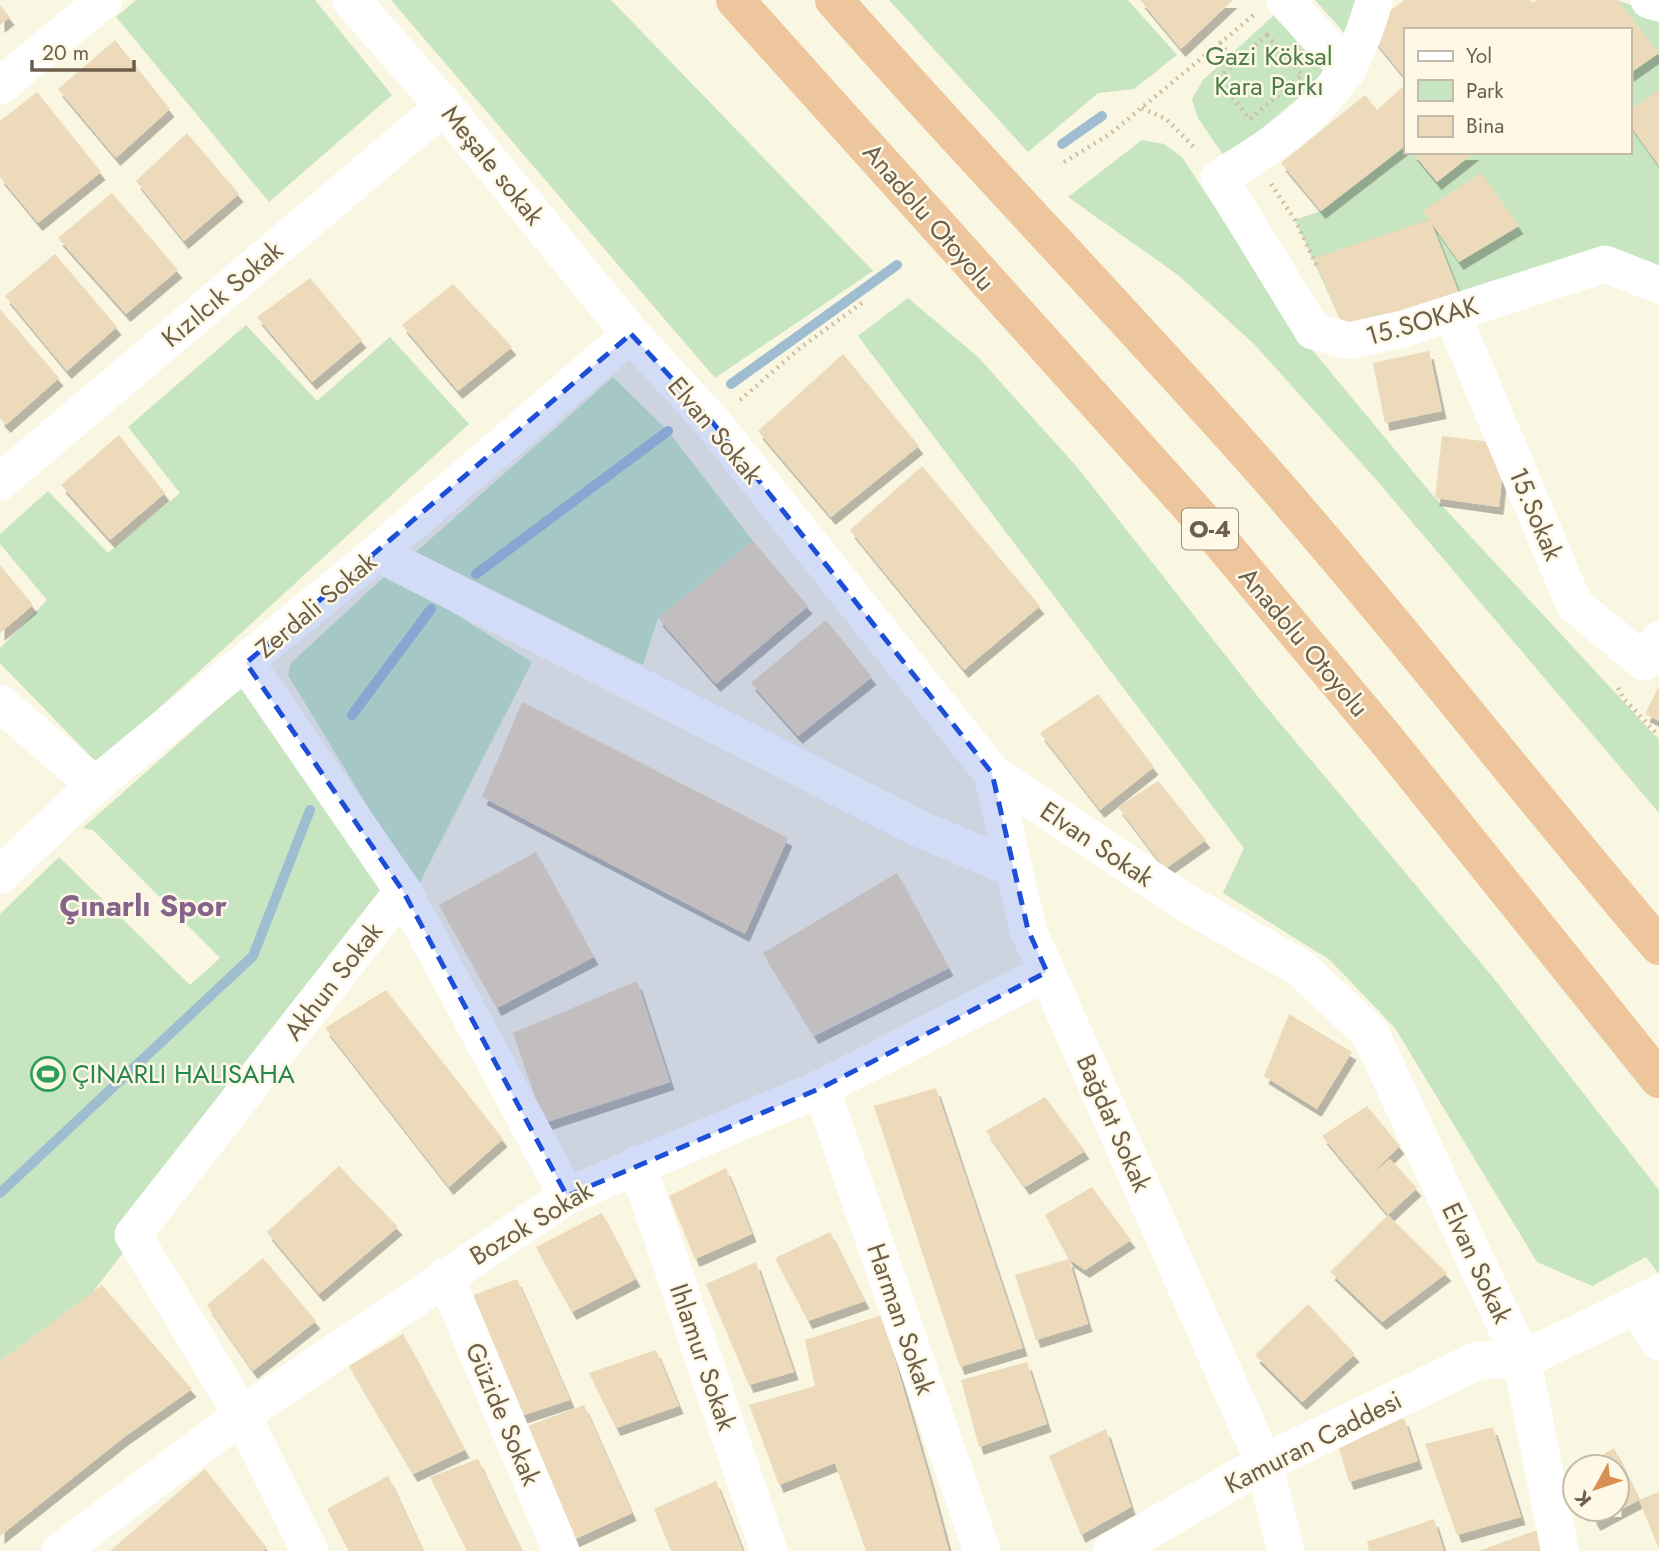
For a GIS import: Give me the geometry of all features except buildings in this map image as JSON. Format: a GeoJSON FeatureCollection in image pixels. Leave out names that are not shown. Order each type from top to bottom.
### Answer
{"type":"FeatureCollection","features":[{"type":"Feature","properties":{"kind":"highway"},"geometry":{"type":"LineString","coordinates":[[716,0],[850,126]]}},
{"type":"Feature","properties":{"kind":"highway","name":"Anadolu Otoyolu"},"geometry":{"type":"LineString","coordinates":[[735,0],[1205,523],[1385,738],[1659,1080]]}},
{"type":"Feature","properties":{"kind":"highway"},"geometry":{"type":"LineString","coordinates":[[834,0],[932,111],[1066,252],[1260,468],[1659,946]]}},
{"type":"Feature","properties":{"kind":"street"},"geometry":{"type":"LineString","coordinates":[[0,86],[104,0]]}},
{"type":"Feature","properties":{"kind":"street","name":"Meşale sokak"},"geometry":{"type":"LineString","coordinates":[[351,0],[444,106],[631,334]]}},
{"type":"Feature","properties":{"kind":"street"},"geometry":{"type":"LineString","coordinates":[[1219,178],[1253,157],[1320,105],[1348,70],[1366,30],[1374,0]]}},
{"type":"Feature","properties":{"kind":"street"},"geometry":{"type":"LineString","coordinates":[[1649,0],[1659,3]]}},
{"type":"Feature","properties":{"kind":"street"},"geometry":{"type":"LineString","coordinates":[[1273,4],[1348,70]]}},
{"type":"Feature","properties":{"kind":"street","name":"Kızılcık Sokak"},"geometry":{"type":"LineString","coordinates":[[2,477],[444,106]]}},
{"type":"Feature","properties":{"kind":"street","name":"15.SOKAK"},"geometry":{"type":"LineString","coordinates":[[1219,178],[1312,331],[1349,341],[1404,329],[1605,264],[1659,285]]}},
{"type":"Feature","properties":{"kind":"street","name":"15.Sokak"},"geometry":{"type":"LineString","coordinates":[[1452,314],[1574,604],[1644,662],[1659,640]]}},
{"type":"Feature","properties":{"kind":"street","name":"Elvan Sokak"},"geometry":{"type":"LineString","coordinates":[[631,334],[713,424],[992,773],[1181,900],[1299,967],[1370,1033],[1522,1360],[1560,1551]]}},
{"type":"Feature","properties":{"kind":"street","name":"Zerdali Sokak"},"geometry":{"type":"LineString","coordinates":[[0,875],[95,785],[377,553],[631,334]]}},
{"type":"Feature","properties":{"kind":"street"},"geometry":{"type":"LineString","coordinates":[[377,553],[920,829],[1014,869]]}},
{"type":"Feature","properties":{"kind":"street","name":"Akhun Sokak"},"geometry":{"type":"LineString","coordinates":[[246,663],[403,891],[567,1196]]}},
{"type":"Feature","properties":{"kind":"street"},"geometry":{"type":"LineString","coordinates":[[0,703],[95,785]]}},
{"type":"Feature","properties":{"kind":"street","name":"Bağdat Sokak"},"geometry":{"type":"LineString","coordinates":[[992,773],[1028,930],[1264,1463],[1286,1551]]}},
{"type":"Feature","properties":{"kind":"street","name":"Akhun Sokak"},"geometry":{"type":"LineString","coordinates":[[242,1415],[133,1235],[403,891]]}},
{"type":"Feature","properties":{"kind":"street","name":"Bozok Sokak"},"geometry":{"type":"LineString","coordinates":[[60,1551],[242,1415],[567,1196],[821,1088],[1047,972]]}},
{"type":"Feature","properties":{"kind":"street","name":"Harman Sokak"},"geometry":{"type":"LineString","coordinates":[[821,1088],[982,1551]]}},
{"type":"Feature","properties":{"kind":"street","name":"Ihlamur Sokak"},"geometry":{"type":"LineString","coordinates":[[637,1164],[769,1551]]}},
{"type":"Feature","properties":{"kind":"street","name":"Güzide Sokak"},"geometry":{"type":"LineString","coordinates":[[445,1276],[561,1551]]}},
{"type":"Feature","properties":{"kind":"street"},"geometry":{"type":"LineString","coordinates":[[1522,1360],[1648,1301],[1659,1342]]}},
{"type":"Feature","properties":{"kind":"street","name":"Kamuran Caddesi"},"geometry":{"type":"LineString","coordinates":[[1112,1551],[1264,1463],[1479,1360],[1522,1360]]}},
{"type":"Feature","properties":{"kind":"street"},"geometry":{"type":"LineString","coordinates":[[242,1415],[310,1551]]}},
{"type":"Feature","properties":{"kind":"path"},"geometry":{"type":"LineString","coordinates":[[1064,162],[1110,134],[1220,43],[1273,4]]}},
{"type":"Feature","properties":{"kind":"path"},"geometry":{"type":"LineString","coordinates":[[1267,35],[1302,75],[1250,118],[1217,79],[1236,62],[1267,35]]}},
{"type":"Feature","properties":{"kind":"path"},"geometry":{"type":"LineString","coordinates":[[1220,43],[1236,62]]}},
{"type":"Feature","properties":{"kind":"path"},"geometry":{"type":"LineString","coordinates":[[1142,108],[1166,118],[1184,133],[1219,178]]}},
{"type":"Feature","properties":{"kind":"path"},"geometry":{"type":"LineString","coordinates":[[713,424],[800,348],[862,303]]}},
{"type":"Feature","properties":{"kind":"highlighted area"},"geometry":{"type":"Polygon","coordinates":[[[631,334],[713,423],[992,773],[1028,930],[1047,972],[821,1088],[567,1196],[403,891],[246,663],[631,334]]]}},
{"type":"Feature","properties":{"kind":"green space"},"geometry":{"type":"Polygon","coordinates":[[[136,0],[315,0],[392,95],[269,202],[116,17],[136,0]]]}},
{"type":"Feature","properties":{"kind":"green space"},"geometry":{"type":"Polygon","coordinates":[[[391,0],[611,0],[873,271],[715,378],[391,0]]]}},
{"type":"Feature","properties":{"kind":"green space"},"geometry":{"type":"Polygon","coordinates":[[[889,0],[1128,0],[1177,55],[1134,89],[1098,93],[1028,152],[889,0]]]}},
{"type":"Feature","properties":{"kind":"green space","name":"Gazi Köksal Kara Parkı"},"geometry":{"type":"Polygon","coordinates":[[[1315,0],[1358,0],[1349,38],[1315,0]]]}},
{"type":"Feature","properties":{"kind":"green space"},"geometry":{"type":"Polygon","coordinates":[[[1617,0],[1659,15],[1659,271],[1344,328],[1295,220],[1321,211],[1404,147],[1404,154],[1414,154],[1437,182],[1472,154],[1631,154],[1631,28],[1628,28],[1617,0]]]}},
{"type":"Feature","properties":{"kind":"green space","name":"Gazi Köksal Kara Parkı"},"geometry":{"type":"Polygon","coordinates":[[[1276,13],[1331,70],[1226,159],[1198,118],[1192,99],[1203,80],[1276,13]]]}},
{"type":"Feature","properties":{"kind":"green space"},"geometry":{"type":"Polygon","coordinates":[[[1142,140],[1164,144],[1182,157],[1293,327],[1435,498],[1659,740],[1659,813],[1373,476],[1254,344],[1178,275],[1068,197],[1142,140]]]}},
{"type":"Feature","properties":{"kind":"green space"},"geometry":{"type":"Polygon","coordinates":[[[908,298],[978,357],[1077,467],[1259,698],[1491,975],[1659,1190],[1659,1274],[1646,1257],[1592,1286],[1537,1262],[1395,1028],[1330,960],[1223,893],[1244,848],[858,336],[908,298]]]}},
{"type":"Feature","properties":{"kind":"green space"},"geometry":{"type":"Polygon","coordinates":[[[246,325],[317,401],[390,337],[469,424],[98,764],[0,663],[0,648],[47,600],[0,544],[0,534],[48,491],[108,553],[180,493],[128,427],[246,325]]]}},
{"type":"Feature","properties":{"kind":"green space"},"geometry":{"type":"Polygon","coordinates":[[[613,377],[668,431],[753,541],[658,618],[643,665],[416,552],[613,377]]]}},
{"type":"Feature","properties":{"kind":"green space"},"geometry":{"type":"Polygon","coordinates":[[[385,576],[396,577],[532,662],[417,888],[288,675],[291,663],[385,576]]]}},
{"type":"Feature","properties":{"kind":"green space"},"geometry":{"type":"Polygon","coordinates":[[[244,685],[394,902],[92,1293],[0,1361],[0,914],[59,857],[190,985],[220,958],[93,830],[83,828],[244,685]]]}},
{"type":"Feature","properties":{"kind":"waterway"},"geometry":{"type":"LineString","coordinates":[[1062,144],[1102,116]]}},
{"type":"Feature","properties":{"kind":"waterway"},"geometry":{"type":"LineString","coordinates":[[731,384],[897,265]]}},
{"type":"Feature","properties":{"kind":"waterway"},"geometry":{"type":"LineString","coordinates":[[476,574],[668,431]]}},
{"type":"Feature","properties":{"kind":"waterway"},"geometry":{"type":"LineString","coordinates":[[352,715],[431,609]]}},
{"type":"Feature","properties":{"kind":"waterway"},"geometry":{"type":"LineString","coordinates":[[0,1193],[253,956],[310,810]]}},
{"type":"Feature","properties":{"kind":"place","name":"ÇINARLI HALISAHA"},"geometry":{"type":"Point","coordinates":[48,1074]}},
{"type":"Feature","properties":{"kind":"district","name":"Çınarlı Spor"},"geometry":{"type":"Point","coordinates":[143,906]}}]}
